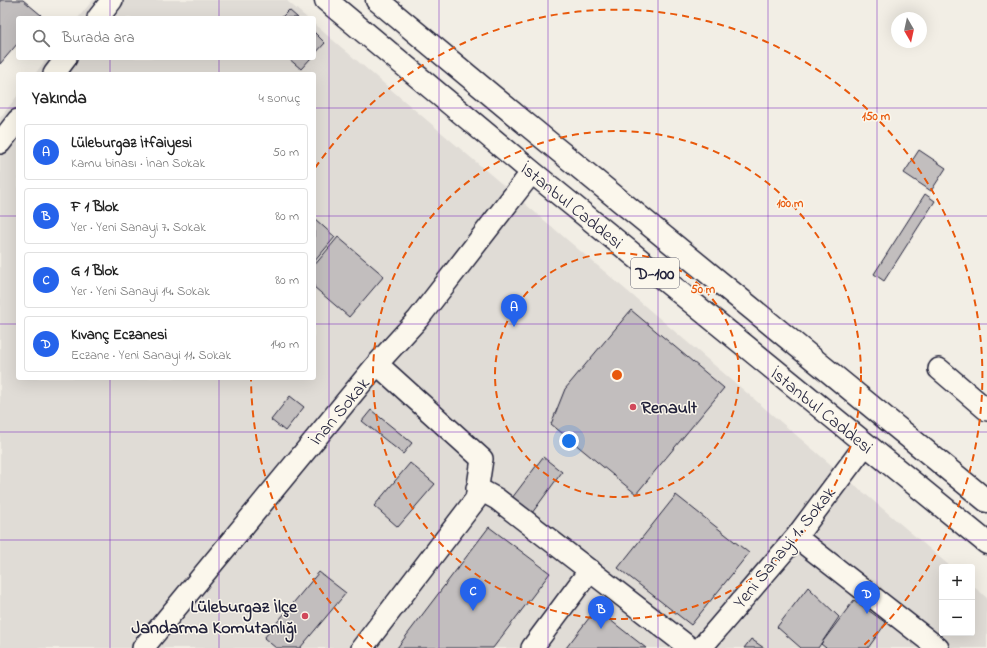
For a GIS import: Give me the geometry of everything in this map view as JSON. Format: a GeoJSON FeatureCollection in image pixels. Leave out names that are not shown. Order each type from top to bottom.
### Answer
{"type":"FeatureCollection","features":[{"type":"Feature","properties":{"kind":"highway","name":"İstanbul Caddesi"},"geometry":{"type":"LineString","coordinates":[[326,0],[532,172],[987,543]]}},
{"type":"Feature","properties":{"kind":"highway","name":"İstanbul Caddesi"},"geometry":{"type":"LineString","coordinates":[[377,0],[987,501]]}},
{"type":"Feature","properties":{"kind":"street"},"geometry":{"type":"LineString","coordinates":[[100,16],[112,0]]}},
{"type":"Feature","properties":{"kind":"street"},"geometry":{"type":"LineString","coordinates":[[56,72],[64,60]]}},
{"type":"Feature","properties":{"kind":"street"},"geometry":{"type":"LineString","coordinates":[[0,143],[16,123]]}},
{"type":"Feature","properties":{"kind":"street","name":"İnan Sokak"},"geometry":{"type":"LineString","coordinates":[[143,648],[377,364],[418,319],[532,172]]}},
{"type":"Feature","properties":{"kind":"street"},"geometry":{"type":"LineString","coordinates":[[362,648],[477,494],[482,459],[377,364]]}},
{"type":"Feature","properties":{"kind":"street"},"geometry":{"type":"LineString","coordinates":[[939,369],[987,410]]}},
{"type":"Feature","properties":{"kind":"street","name":"Yeni Sanayi 1. Sokak"},"geometry":{"type":"LineString","coordinates":[[701,648],[796,537],[865,445]]}},
{"type":"Feature","properties":{"kind":"street"},"geometry":{"type":"LineString","coordinates":[[477,494],[586,576],[690,648]]}},
{"type":"Feature","properties":{"kind":"street"},"geometry":{"type":"LineString","coordinates":[[796,537],[938,648]]}},
{"type":"Feature","properties":{"kind":"street"},"geometry":{"type":"LineString","coordinates":[[532,648],[586,576]]}},
{"type":"Feature","properties":{"kind":"street"},"geometry":{"type":"LineString","coordinates":[[586,576],[667,648]]}},
{"type":"Feature","properties":{"kind":"shaded area"},"geometry":{"type":"Polygon","coordinates":[[[93,0],[286,0],[305,16],[80,16],[93,0]]]}},
{"type":"Feature","properties":{"kind":"shaded area"},"geometry":{"type":"Polygon","coordinates":[[[316,26],[947,564],[939,564],[939,636],[975,636],[975,588],[987,598],[987,648],[0,648],[0,118],[16,98],[16,380],[316,380],[316,72],[36,72],[46,60],[316,60],[316,26]]]}},
{"type":"Feature","properties":{"kind":"building"},"geometry":{"type":"Polygon","coordinates":[[[0,0],[23,0],[41,15],[16,16],[16,45],[0,64],[0,0]]]}},
{"type":"Feature","properties":{"kind":"building"},"geometry":{"type":"Polygon","coordinates":[[[289,10],[296,16],[283,16],[289,10]]]}},
{"type":"Feature","properties":{"kind":"building"},"geometry":{"type":"Polygon","coordinates":[[[316,34],[325,43],[316,53],[316,34]]]}},
{"type":"Feature","properties":{"kind":"building"},"geometry":{"type":"Polygon","coordinates":[[[290,60],[309,60],[301,69],[290,60]]]}},
{"type":"Feature","properties":{"kind":"building"},"geometry":{"type":"Polygon","coordinates":[[[919,150],[946,168],[931,191],[904,173],[919,150]]]}},
{"type":"Feature","properties":{"kind":"building"},"geometry":{"type":"Polygon","coordinates":[[[925,194],[935,201],[884,281],[874,274],[925,194]]]}},
{"type":"Feature","properties":{"kind":"building"},"geometry":{"type":"Polygon","coordinates":[[[316,220],[335,237],[316,260],[316,220]]]}},
{"type":"Feature","properties":{"kind":"building"},"geometry":{"type":"Polygon","coordinates":[[[338,237],[384,276],[349,317],[316,289],[316,264],[338,237]]]}},
{"type":"Feature","properties":{"kind":"building","name":"Renault"},"geometry":{"type":"Polygon","coordinates":[[[631,310],[724,388],[636,494],[551,424],[565,389],[631,310]]]}},
{"type":"Feature","properties":{"kind":"building"},"geometry":{"type":"Polygon","coordinates":[[[290,396],[304,407],[285,431],[271,420],[290,396]]]}},
{"type":"Feature","properties":{"kind":"building"},"geometry":{"type":"Polygon","coordinates":[[[371,410],[412,443],[403,454],[362,421],[371,410]]]}},
{"type":"Feature","properties":{"kind":"building"},"geometry":{"type":"Polygon","coordinates":[[[543,457],[562,472],[532,513],[512,498],[543,457]]]}},
{"type":"Feature","properties":{"kind":"building"},"geometry":{"type":"Polygon","coordinates":[[[410,463],[435,484],[398,527],[374,506],[410,463]]]}},
{"type":"Feature","properties":{"kind":"building"},"geometry":{"type":"Polygon","coordinates":[[[676,495],[749,553],[691,625],[618,568],[676,495]]]}},
{"type":"Feature","properties":{"kind":"building"},"geometry":{"type":"Polygon","coordinates":[[[489,527],[550,573],[493,648],[397,648],[489,527]]]}},
{"type":"Feature","properties":{"kind":"building","name":"Lüleburgaz İlçe Jandarma Komutanlığı"},"geometry":{"type":"Polygon","coordinates":[[[319,572],[346,593],[300,648],[276,648],[264,638],[319,572]]]}},
{"type":"Feature","properties":{"kind":"building"},"geometry":{"type":"Polygon","coordinates":[[[808,587],[839,617],[818,648],[801,648],[777,627],[808,587]]]}},
{"type":"Feature","properties":{"kind":"building"},"geometry":{"type":"Polygon","coordinates":[[[854,600],[886,623],[868,648],[826,648],[821,644],[854,600]]]}},
{"type":"Feature","properties":{"kind":"building"},"geometry":{"type":"Polygon","coordinates":[[[596,609],[646,648],[566,648],[596,609]]]}},
{"type":"Feature","properties":{"kind":"building"},"geometry":{"type":"Polygon","coordinates":[[[751,639],[764,648],[744,648],[751,639]]]}},
{"type":"Feature","properties":{"kind":"place","name":"Lüleburgaz İtfaiyesi"},"geometry":{"type":"Point","coordinates":[514,327]}},
{"type":"Feature","properties":{"kind":"place","name":"Renault"},"geometry":{"type":"Point","coordinates":[633,407]}},
{"type":"Feature","properties":{"kind":"place","name":"G 1 Blok"},"geometry":{"type":"Point","coordinates":[473,611]}},
{"type":"Feature","properties":{"kind":"place","name":"Kıvanç Eczanesi"},"geometry":{"type":"Point","coordinates":[867,614]}},
{"type":"Feature","properties":{"kind":"place","name":"Lüleburgaz İlçe Jandarma Komutanlığı"},"geometry":{"type":"Point","coordinates":[305,616]}},
{"type":"Feature","properties":{"kind":"place","name":"F 1 Blok"},"geometry":{"type":"Point","coordinates":[601,629]}}]}
